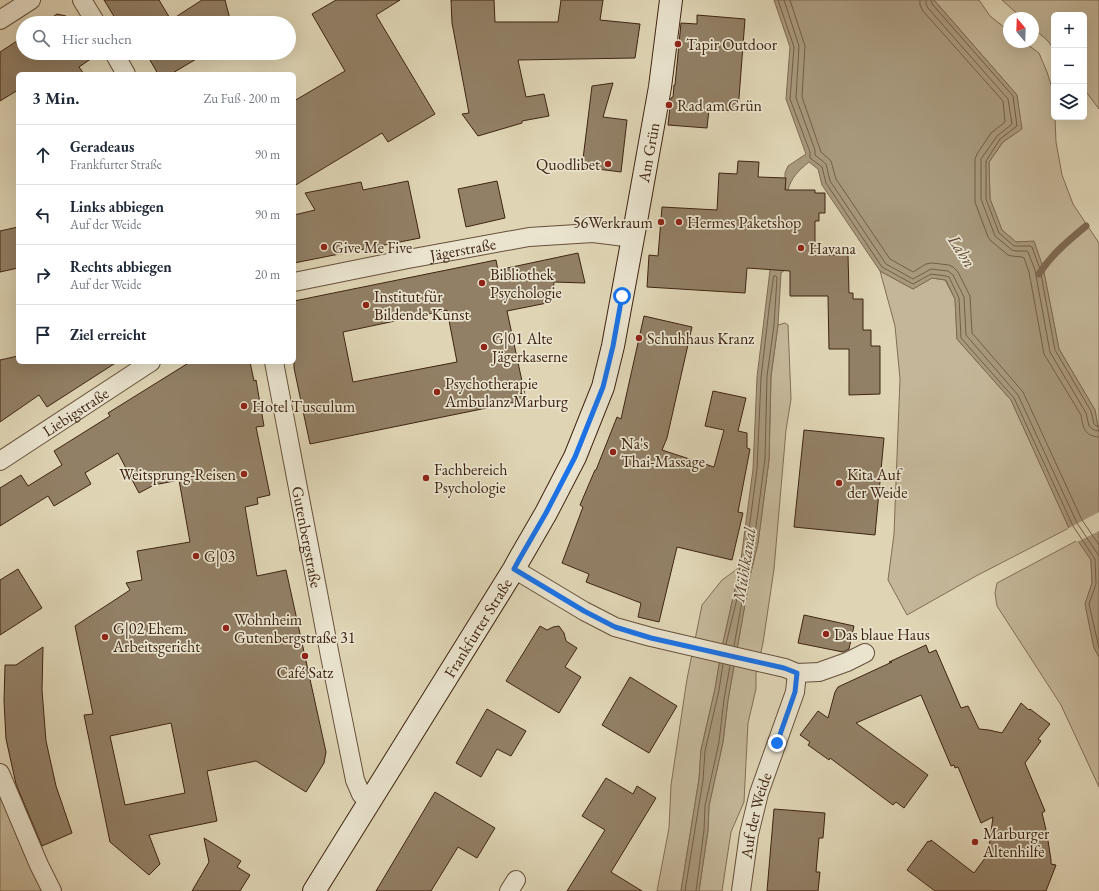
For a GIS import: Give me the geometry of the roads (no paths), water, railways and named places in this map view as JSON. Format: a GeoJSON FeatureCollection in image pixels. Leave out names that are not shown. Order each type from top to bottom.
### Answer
{"type":"FeatureCollection","features":[{"type":"Feature","properties":{"kind":"street"},"geometry":{"type":"LineString","coordinates":[[0,20],[31,0]]}},
{"type":"Feature","properties":{"kind":"street"},"geometry":{"type":"LineString","coordinates":[[82,0],[92,16]]}},
{"type":"Feature","properties":{"kind":"street","name":"Am Grün"},"geometry":{"type":"LineString","coordinates":[[621,304],[660,87],[671,0]]}},
{"type":"Feature","properties":{"kind":"street"},"geometry":{"type":"LineString","coordinates":[[118,60],[125,72]]}},
{"type":"Feature","properties":{"kind":"street","name":"Jägerstraße"},"geometry":{"type":"LineString","coordinates":[[296,282],[529,237],[593,233],[633,238]]}},
{"type":"Feature","properties":{"kind":"street","name":"Frankfurter Straße"},"geometry":{"type":"LineString","coordinates":[[314,891],[514,569],[546,513],[575,457],[603,387],[621,304]]}},
{"type":"Feature","properties":{"kind":"street","name":"Liebigstraße"},"geometry":{"type":"LineString","coordinates":[[0,461],[149,364]]}},
{"type":"Feature","properties":{"kind":"street","name":"Gutenbergstraße"},"geometry":{"type":"LineString","coordinates":[[274,364],[326,637],[355,780],[361,794],[369,803]]}},
{"type":"Feature","properties":{"kind":"street"},"geometry":{"type":"LineString","coordinates":[[514,569],[584,611],[615,627],[651,638],[767,664],[797,673],[819,672],[865,654]]}},
{"type":"Feature","properties":{"kind":"street","name":"Auf der Weide"},"geometry":{"type":"LineString","coordinates":[[741,891],[749,834],[760,793],[795,692],[797,673]]}},
{"type":"Feature","properties":{"kind":"street"},"geometry":{"type":"LineString","coordinates":[[0,773],[39,865],[52,891]]}},
{"type":"Feature","properties":{"kind":"water","name":"Lahn"},"geometry":{"type":"Polygon","coordinates":[[[774,0],[934,0],[1017,95],[1022,129],[1003,142],[989,162],[990,199],[1002,230],[1016,242],[1034,241],[1043,267],[1059,349],[1095,410],[1099,433],[1099,657],[1094,648],[1085,604],[1092,583],[1091,560],[1069,528],[1011,400],[957,339],[955,299],[946,280],[932,278],[913,289],[880,271],[822,185],[818,169],[809,162],[796,174],[788,190],[785,191],[785,173],[788,166],[806,154],[786,99],[790,47],[774,0]]]}},
{"type":"Feature","properties":{"kind":"water","name":"Mühlkanal"},"geometry":{"type":"Polygon","coordinates":[[[771,262],[786,269],[781,273],[778,325],[771,376],[769,460],[758,543],[750,576],[728,700],[723,742],[709,806],[708,830],[699,891],[681,891],[699,779],[701,750],[740,567],[753,469],[757,377],[771,262]]]}},
{"type":"Feature","properties":{"kind":"waterway"},"geometry":{"type":"LineString","coordinates":[[1039,274],[1055,254],[1086,226]]}},
{"type":"Feature","properties":{"kind":"place","name":"Tapir Outdoor"},"geometry":{"type":"Point","coordinates":[678,44]}},
{"type":"Feature","properties":{"kind":"place","name":"Rad am Grün"},"geometry":{"type":"Point","coordinates":[669,105]}},
{"type":"Feature","properties":{"kind":"place","name":"Quodlibet"},"geometry":{"type":"Point","coordinates":[608,164]}},
{"type":"Feature","properties":{"kind":"place","name":"56Werkraum"},"geometry":{"type":"Point","coordinates":[661,222]}},
{"type":"Feature","properties":{"kind":"place","name":"Hermes Paketshop"},"geometry":{"type":"Point","coordinates":[679,222]}},
{"type":"Feature","properties":{"kind":"place","name":"Give Me Five"},"geometry":{"type":"Point","coordinates":[324,247]}},
{"type":"Feature","properties":{"kind":"place","name":"Havana"},"geometry":{"type":"Point","coordinates":[801,248]}},
{"type":"Feature","properties":{"kind":"place","name":"Bibliothek Psychologie"},"geometry":{"type":"Point","coordinates":[482,283]}},
{"type":"Feature","properties":{"kind":"place","name":"Institut für Bildende Kunst"},"geometry":{"type":"Point","coordinates":[366,305]}},
{"type":"Feature","properties":{"kind":"place","name":"Schuhhaus Kranz"},"geometry":{"type":"Point","coordinates":[639,338]}},
{"type":"Feature","properties":{"kind":"place","name":"G|01 Alte Jägerkaserne"},"geometry":{"type":"Point","coordinates":[484,347]}},
{"type":"Feature","properties":{"kind":"place","name":"Psychotherapie Ambulanz Marburg"},"geometry":{"type":"Point","coordinates":[437,392]}},
{"type":"Feature","properties":{"kind":"place","name":"Hotel Tusculum"},"geometry":{"type":"Point","coordinates":[244,406]}},
{"type":"Feature","properties":{"kind":"place","name":"Na's Thai-Massage"},"geometry":{"type":"Point","coordinates":[613,452]}},
{"type":"Feature","properties":{"kind":"place","name":"Weitsprung-Reisen"},"geometry":{"type":"Point","coordinates":[244,474]}},
{"type":"Feature","properties":{"kind":"place","name":"Fachbereich Psychologie"},"geometry":{"type":"Point","coordinates":[426,478]}},
{"type":"Feature","properties":{"kind":"place","name":"Kita Auf der Weide"},"geometry":{"type":"Point","coordinates":[839,483]}},
{"type":"Feature","properties":{"kind":"place","name":"G|03"},"geometry":{"type":"Point","coordinates":[196,556]}},
{"type":"Feature","properties":{"kind":"place","name":"Wohnheim Gutenbergstraße 31"},"geometry":{"type":"Point","coordinates":[226,628]}},
{"type":"Feature","properties":{"kind":"place","name":"Das blaue Haus"},"geometry":{"type":"Point","coordinates":[826,634]}},
{"type":"Feature","properties":{"kind":"place","name":"G|02 Ehem. Arbeitsgericht"},"geometry":{"type":"Point","coordinates":[105,637]}},
{"type":"Feature","properties":{"kind":"place","name":"Café Satz"},"geometry":{"type":"Point","coordinates":[305,656]}},
{"type":"Feature","properties":{"kind":"place","name":"Marburger Altenhilfe"},"geometry":{"type":"Point","coordinates":[975,842]}}]}
